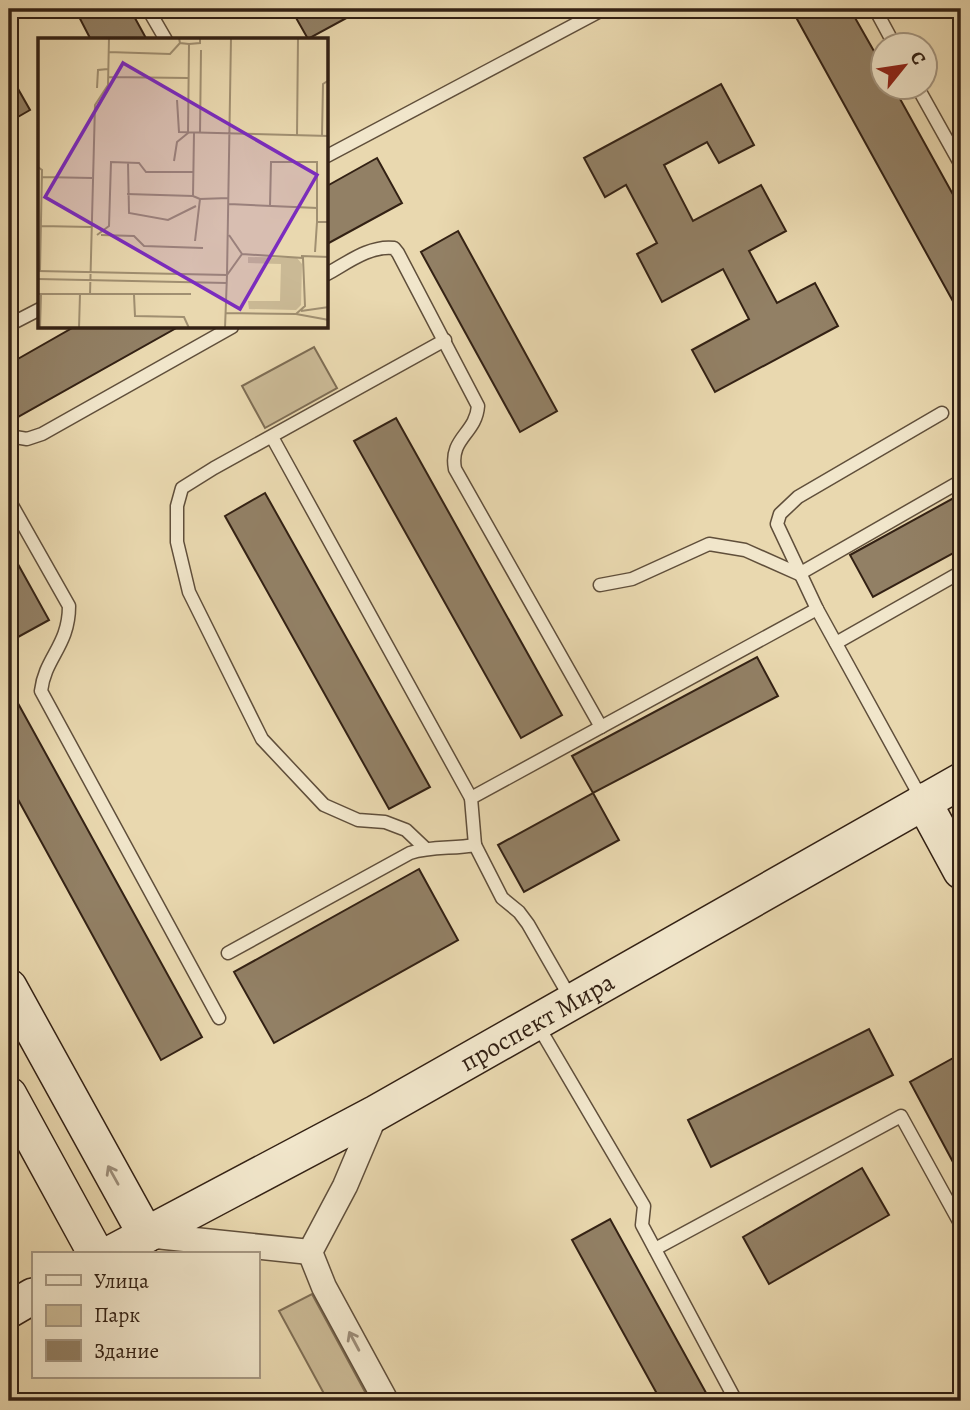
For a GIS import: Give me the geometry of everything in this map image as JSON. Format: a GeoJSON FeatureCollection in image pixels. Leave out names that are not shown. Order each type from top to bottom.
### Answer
{"type":"FeatureCollection","features":[{"type":"Feature","properties":{"kind":"street","name":"проспект Мира"},"geometry":{"type":"LineString","coordinates":[[114,1252],[376,1113],[961,781]]}},
{"type":"Feature","properties":{"kind":"street"},"geometry":{"type":"LineString","coordinates":[[923,801],[961,871]]}},
{"type":"Feature","properties":{"kind":"street"},"geometry":{"type":"LineString","coordinates":[[9,987],[146,1235],[310,1252]]}},
{"type":"Feature","properties":{"kind":"street"},"geometry":{"type":"LineString","coordinates":[[9,1095],[95,1252]]}},
{"type":"Feature","properties":{"kind":"street"},"geometry":{"type":"LineString","coordinates":[[376,1113],[345,1186],[310,1252],[324,1287],[386,1401]]}},
{"type":"Feature","properties":{"kind":"street"},"geometry":{"type":"LineString","coordinates":[[9,1310],[32,1297]]}},
{"type":"Feature","properties":{"kind":"lane"},"geometry":{"type":"LineString","coordinates":[[148,9],[165,38]]}},
{"type":"Feature","properties":{"kind":"lane"},"geometry":{"type":"LineString","coordinates":[[329,155],[604,9]]}},
{"type":"Feature","properties":{"kind":"lane"},"geometry":{"type":"LineString","coordinates":[[875,9],[887,32]]}},
{"type":"Feature","properties":{"kind":"lane"},"geometry":{"type":"LineString","coordinates":[[926,102],[961,165]]}},
{"type":"Feature","properties":{"kind":"lane"},"geometry":{"type":"LineString","coordinates":[[329,273],[370,251],[394,248],[478,406],[477,418],[455,448],[455,469],[601,727]]}},
{"type":"Feature","properties":{"kind":"lane"},"geometry":{"type":"LineString","coordinates":[[9,325],[38,310]]}},
{"type":"Feature","properties":{"kind":"lane"},"geometry":{"type":"LineString","coordinates":[[9,436],[27,439],[42,434],[228,329]]}},
{"type":"Feature","properties":{"kind":"lane"},"geometry":{"type":"LineString","coordinates":[[425,848],[406,830],[385,822],[358,820],[324,805],[262,739],[189,592],[177,542],[177,506],[182,488],[445,340]]}},
{"type":"Feature","properties":{"kind":"lane"},"geometry":{"type":"LineString","coordinates":[[923,801],[799,574],[777,524],[780,514],[798,497],[942,413]]}},
{"type":"Feature","properties":{"kind":"lane"},"geometry":{"type":"LineString","coordinates":[[272,437],[471,799],[475,845],[502,898],[519,912],[528,924],[573,1003]]}},
{"type":"Feature","properties":{"kind":"lane"},"geometry":{"type":"LineString","coordinates":[[799,574],[961,481]]}},
{"type":"Feature","properties":{"kind":"lane"},"geometry":{"type":"LineString","coordinates":[[9,500],[69,606],[69,624],[43,677],[41,691],[219,1018]]}},
{"type":"Feature","properties":{"kind":"lane"},"geometry":{"type":"LineString","coordinates":[[600,585],[632,579],[709,544],[745,550],[799,574]]}},
{"type":"Feature","properties":{"kind":"lane"},"geometry":{"type":"LineString","coordinates":[[836,643],[961,572]]}},
{"type":"Feature","properties":{"kind":"lane"},"geometry":{"type":"LineString","coordinates":[[471,799],[817,608]]}},
{"type":"Feature","properties":{"kind":"lane"},"geometry":{"type":"LineString","coordinates":[[229,953],[410,853],[425,848],[475,845]]}},
{"type":"Feature","properties":{"kind":"lane"},"geometry":{"type":"LineString","coordinates":[[537,1023],[644,1206],[642,1225],[736,1401]]}},
{"type":"Feature","properties":{"kind":"lane"},"geometry":{"type":"LineString","coordinates":[[655,1249],[901,1116],[961,1225]]}},
{"type":"Feature","properties":{"kind":"green space"},"geometry":{"type":"Polygon","coordinates":[[[314,347],[337,388],[265,428],[242,386],[314,347]]]}},
{"type":"Feature","properties":{"kind":"green space"},"geometry":{"type":"Polygon","coordinates":[[[312,1294],[370,1401],[328,1401],[279,1311],[312,1294]]]}},
{"type":"Feature","properties":{"kind":"building"},"geometry":{"type":"Polygon","coordinates":[[[75,9],[130,9],[146,38],[90,38],[75,9]]]}},
{"type":"Feature","properties":{"kind":"building"},"geometry":{"type":"Polygon","coordinates":[[[291,9],[363,9],[310,38],[291,9]]]}},
{"type":"Feature","properties":{"kind":"building"},"geometry":{"type":"Polygon","coordinates":[[[850,9],[869,42],[869,102],[902,102],[961,209],[961,302],[955,305],[792,10],[850,9]]]}},
{"type":"Feature","properties":{"kind":"building"},"geometry":{"type":"Polygon","coordinates":[[[9,73],[30,110],[9,122],[9,73]]]}},
{"type":"Feature","properties":{"kind":"building"},"geometry":{"type":"Polygon","coordinates":[[[721,84],[754,145],[719,163],[707,142],[664,165],[693,221],[761,185],[786,231],[749,251],[777,303],[815,283],[838,326],[715,392],[692,350],[749,319],[723,269],[662,302],[637,254],[657,243],[626,185],[605,197],[584,158],[721,84]]]}},
{"type":"Feature","properties":{"kind":"building"},"geometry":{"type":"Polygon","coordinates":[[[377,158],[402,203],[329,243],[329,185],[377,158]]]}},
{"type":"Feature","properties":{"kind":"building"},"geometry":{"type":"Polygon","coordinates":[[[458,231],[557,411],[520,432],[421,252],[458,231]]]}},
{"type":"Feature","properties":{"kind":"building"},"geometry":{"type":"Polygon","coordinates":[[[70,329],[174,329],[16,418],[9,404],[9,364],[70,329]]]}},
{"type":"Feature","properties":{"kind":"building"},"geometry":{"type":"Polygon","coordinates":[[[396,418],[562,715],[521,738],[354,441],[396,418]]]}},
{"type":"Feature","properties":{"kind":"building"},"geometry":{"type":"Polygon","coordinates":[[[265,493],[430,787],[389,809],[225,516],[265,493]]]}},
{"type":"Feature","properties":{"kind":"building"},"geometry":{"type":"Polygon","coordinates":[[[961,494],[961,549],[873,597],[850,555],[961,494]]]}},
{"type":"Feature","properties":{"kind":"building"},"geometry":{"type":"Polygon","coordinates":[[[9,548],[49,620],[9,642],[9,548]]]}},
{"type":"Feature","properties":{"kind":"building"},"geometry":{"type":"Polygon","coordinates":[[[757,657],[778,696],[593,793],[572,756],[757,657]]]}},
{"type":"Feature","properties":{"kind":"building"},"geometry":{"type":"Polygon","coordinates":[[[9,687],[202,1037],[161,1060],[9,783],[9,687]]]}},
{"type":"Feature","properties":{"kind":"building"},"geometry":{"type":"Polygon","coordinates":[[[593,793],[619,840],[524,892],[498,845],[593,793]]]}},
{"type":"Feature","properties":{"kind":"building"},"geometry":{"type":"Polygon","coordinates":[[[419,869],[458,940],[274,1043],[234,972],[419,869]]]}},
{"type":"Feature","properties":{"kind":"building"},"geometry":{"type":"Polygon","coordinates":[[[869,1029],[893,1075],[711,1167],[688,1120],[869,1029]]]}},
{"type":"Feature","properties":{"kind":"building"},"geometry":{"type":"Polygon","coordinates":[[[955,1057],[961,1068],[961,1177],[910,1082],[955,1057]]]}},
{"type":"Feature","properties":{"kind":"building"},"geometry":{"type":"Polygon","coordinates":[[[862,1168],[889,1215],[769,1284],[743,1237],[862,1168]]]}},
{"type":"Feature","properties":{"kind":"building"},"geometry":{"type":"Polygon","coordinates":[[[610,1219],[709,1401],[661,1401],[572,1240],[610,1219]]]}}]}
